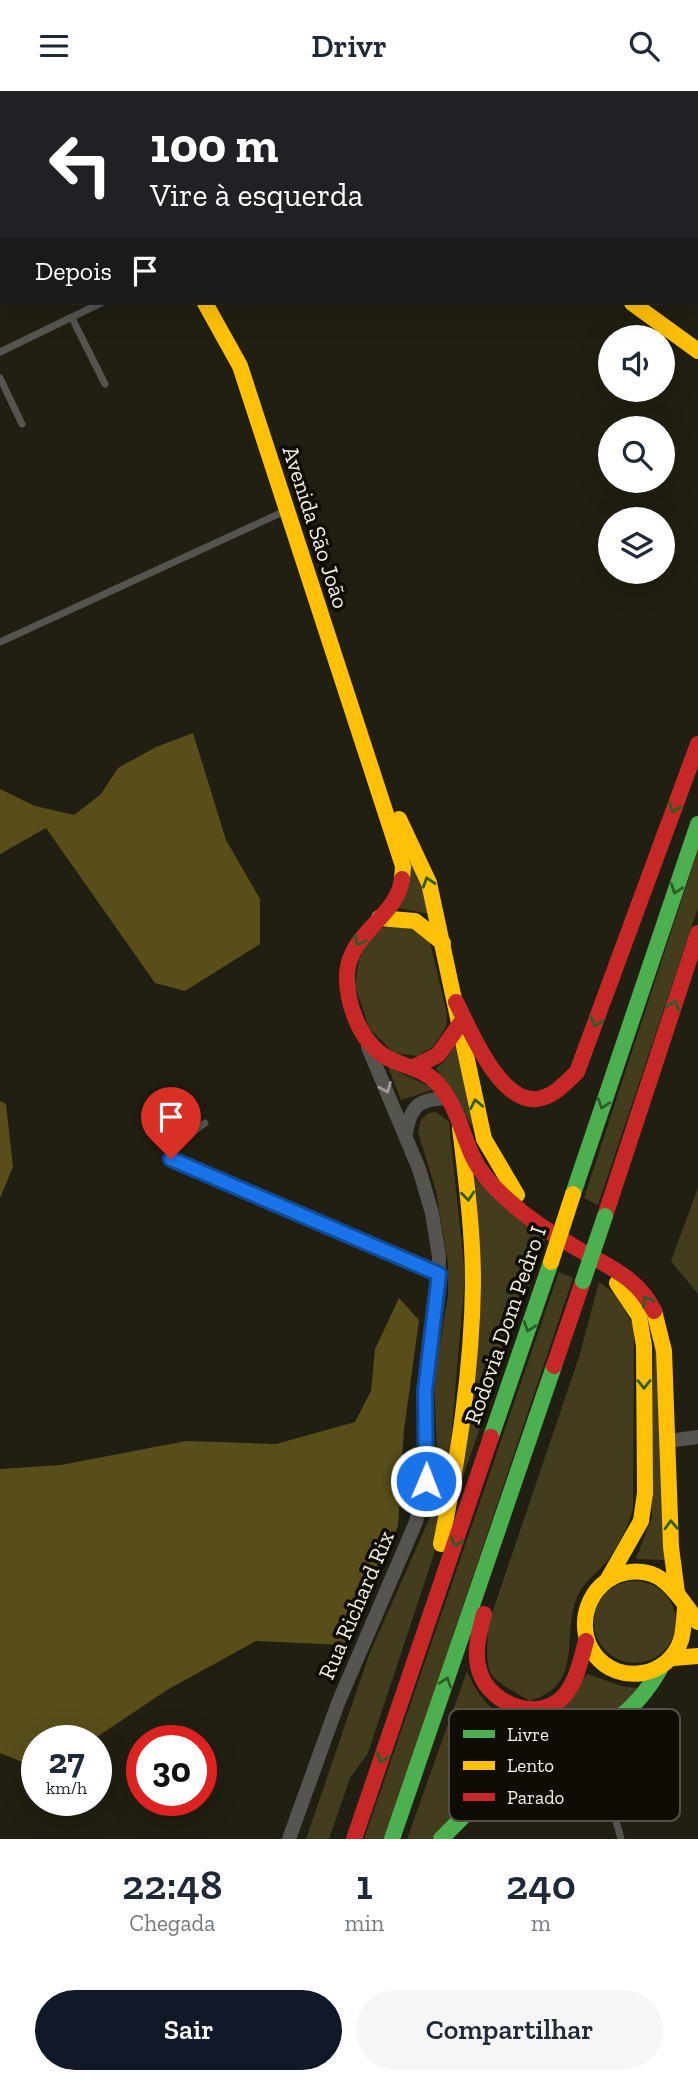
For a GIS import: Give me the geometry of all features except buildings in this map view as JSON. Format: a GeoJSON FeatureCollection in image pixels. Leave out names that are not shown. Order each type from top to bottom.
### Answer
{"type":"FeatureCollection","features":[{"type":"Feature","properties":{"kind":"main road","name":"Avenida São João"},"geometry":{"type":"LineString","coordinates":[[206,305],[240,366],[374,770]]}},
{"type":"Feature","properties":{"kind":"main road"},"geometry":{"type":"LineString","coordinates":[[635,305],[698,351]]}},
{"type":"Feature","properties":{"kind":"main road"},"geometry":{"type":"LineString","coordinates":[[456,1002],[497,1080],[513,1093],[531,1098],[548,1097],[565,1087],[577,1072],[698,744]]}},
{"type":"Feature","properties":{"kind":"main road"},"geometry":{"type":"LineString","coordinates":[[374,770],[404,876],[396,897],[358,938],[348,971],[349,995],[366,1042],[383,1056],[414,1067],[434,1079],[449,1098],[473,1159],[486,1178],[510,1202],[573,1246],[620,1272],[648,1299],[663,1342],[671,1547],[677,1593]]}},
{"type":"Feature","properties":{"kind":"main road"},"geometry":{"type":"LineString","coordinates":[[374,770],[421,862],[444,944],[484,1139],[504,1177],[543,1226]]}},
{"type":"Feature","properties":{"kind":"main road","name":"Rodovia Dom Pedro I"},"geometry":{"type":"LineString","coordinates":[[354,1839],[698,824]]}},
{"type":"Feature","properties":{"kind":"main road"},"geometry":{"type":"LineString","coordinates":[[379,918],[397,915],[418,920],[444,944]]}},
{"type":"Feature","properties":{"kind":"main road"},"geometry":{"type":"LineString","coordinates":[[393,1839],[605,1216],[698,933]]}},
{"type":"Feature","properties":{"kind":"main road"},"geometry":{"type":"LineString","coordinates":[[414,1067],[438,1055],[460,1024]]}},
{"type":"Feature","properties":{"kind":"main road"},"geometry":{"type":"LineString","coordinates":[[405,1694],[451,1494],[470,1355],[473,1282],[460,1128]]}},
{"type":"Feature","properties":{"kind":"main road"},"geometry":{"type":"LineString","coordinates":[[573,1246],[623,1290],[639,1316],[644,1346],[645,1493],[641,1521],[608,1579],[588,1603],[583,1621],[586,1641],[597,1658],[610,1669],[626,1675],[644,1675],[660,1669],[674,1658],[684,1635],[685,1608]]}},
{"type":"Feature","properties":{"kind":"main road"},"geometry":{"type":"LineString","coordinates":[[560,1349],[482,1621],[477,1665],[493,1694],[522,1709],[539,1709],[556,1703],[568,1690],[586,1641]]}},
{"type":"Feature","properties":{"kind":"main road"},"geometry":{"type":"LineString","coordinates":[[608,1579],[622,1572],[637,1570],[666,1581],[698,1622]]}},
{"type":"Feature","properties":{"kind":"main road"},"geometry":{"type":"LineString","coordinates":[[674,1658],[698,1656]]}},
{"type":"Feature","properties":{"kind":"main road"},"geometry":{"type":"LineString","coordinates":[[635,1709],[652,1688],[660,1669]]}},
{"type":"Feature","properties":{"kind":"main road"},"geometry":{"type":"LineString","coordinates":[[441,1839],[459,1821]]}},
{"type":"Feature","properties":{"kind":"street","name":"Rua Richard Rix"},"geometry":{"type":"LineString","coordinates":[[289,1839],[338,1703],[416,1522],[426,1481],[425,1391],[439,1256],[432,1213],[406,1135],[366,1042]]}},
{"type":"Feature","properties":{"kind":"street"},"geometry":{"type":"LineString","coordinates":[[406,1135],[409,1116],[418,1104],[429,1099],[449,1098]]}},
{"type":"Feature","properties":{"kind":"street"},"geometry":{"type":"LineString","coordinates":[[668,1441],[698,1437]]}},
{"type":"Feature","properties":{"kind":"lane"},"geometry":{"type":"LineString","coordinates":[[0,352],[98,305]]}},
{"type":"Feature","properties":{"kind":"lane"},"geometry":{"type":"LineString","coordinates":[[72,318],[105,384]]}},
{"type":"Feature","properties":{"kind":"lane"},"geometry":{"type":"LineString","coordinates":[[0,378],[22,424]]}},
{"type":"Feature","properties":{"kind":"lane"},"geometry":{"type":"LineString","coordinates":[[0,642],[286,510]]}},
{"type":"Feature","properties":{"kind":"lane"},"geometry":{"type":"LineString","coordinates":[[205,1123],[172,1148],[169,1153],[171,1159],[439,1274]]}},
{"type":"Feature","properties":{"kind":"lane"},"geometry":{"type":"LineString","coordinates":[[616,1821],[621,1839]]}},
{"type":"Feature","properties":{"kind":"shaded area"},"geometry":{"type":"Polygon","coordinates":[[[193,733],[226,840],[260,899],[260,944],[185,991],[155,983],[46,828],[0,854],[0,789],[35,806],[74,815],[101,794],[118,768],[156,747],[193,733]]]}},
{"type":"Feature","properties":{"kind":"shaded area"},"geometry":{"type":"Polygon","coordinates":[[[698,850],[698,908],[598,1205],[584,1198],[698,850]]]}},
{"type":"Feature","properties":{"kind":"shaded area"},"geometry":{"type":"Polygon","coordinates":[[[413,857],[430,914],[398,908],[413,857]]]}},
{"type":"Feature","properties":{"kind":"shaded area"},"geometry":{"type":"Polygon","coordinates":[[[405,925],[430,942],[447,1014],[446,1027],[433,1047],[417,1056],[394,1053],[369,1028],[355,986],[359,959],[367,943],[382,928],[405,925]]]}},
{"type":"Feature","properties":{"kind":"shaded area"},"geometry":{"type":"Polygon","coordinates":[[[457,1041],[474,1130],[436,1068],[445,1061],[457,1041]]]}},
{"type":"Feature","properties":{"kind":"shaded area"},"geometry":{"type":"Polygon","coordinates":[[[388,1067],[435,1089],[401,1100],[388,1067]]]}},
{"type":"Feature","properties":{"kind":"shaded area"},"geometry":{"type":"Polygon","coordinates":[[[0,1101],[6,1104],[13,1167],[0,1198],[0,1101]]]}},
{"type":"Feature","properties":{"kind":"shaded area"},"geometry":{"type":"Polygon","coordinates":[[[436,1112],[449,1122],[465,1276],[445,1509],[433,1557],[368,1753],[350,1778],[329,1839],[306,1839],[369,1655],[430,1517],[438,1478],[434,1378],[448,1295],[448,1263],[436,1191],[418,1132],[421,1120],[428,1113],[436,1112]]]}},
{"type":"Feature","properties":{"kind":"shaded area"},"geometry":{"type":"Polygon","coordinates":[[[474,1177],[545,1239],[462,1480],[474,1177]]]}},
{"type":"Feature","properties":{"kind":"shaded area"},"geometry":{"type":"Polygon","coordinates":[[[698,1188],[698,1294],[671,1261],[698,1188]]]}},
{"type":"Feature","properties":{"kind":"shaded area"},"geometry":{"type":"Polygon","coordinates":[[[559,1272],[573,1278],[385,1839],[364,1839],[559,1272]]]}},
{"type":"Feature","properties":{"kind":"shaded area"},"geometry":{"type":"Polygon","coordinates":[[[599,1282],[615,1294],[634,1326],[633,1508],[615,1549],[579,1593],[573,1608],[565,1670],[559,1682],[548,1693],[530,1701],[504,1685],[491,1673],[487,1656],[488,1625],[579,1357],[599,1282]]]}},
{"type":"Feature","properties":{"kind":"shaded area"},"geometry":{"type":"Polygon","coordinates":[[[399,1298],[419,1320],[404,1430],[398,1526],[345,1645],[256,1641],[167,1690],[112,1727],[21,1725],[21,1762],[0,1753],[0,1469],[61,1465],[186,1441],[276,1444],[355,1422],[371,1391],[375,1349],[399,1298]]]}},
{"type":"Feature","properties":{"kind":"shaded area"},"geometry":{"type":"Polygon","coordinates":[[[655,1334],[665,1560],[636,1559],[652,1517],[650,1443],[655,1334]]]}},
{"type":"Feature","properties":{"kind":"shaded area"},"geometry":{"type":"Polygon","coordinates":[[[635,1581],[651,1584],[664,1593],[673,1606],[676,1622],[673,1638],[664,1651],[651,1660],[635,1663],[619,1660],[606,1651],[597,1638],[594,1622],[597,1606],[606,1593],[619,1584],[635,1581]]]}},
{"type":"Feature","properties":{"kind":"shaded area"},"geometry":{"type":"Polygon","coordinates":[[[467,1671],[484,1700],[494,1709],[453,1709],[467,1671]]]}},
{"type":"Feature","properties":{"kind":"shaded area"},"geometry":{"type":"Polygon","coordinates":[[[588,1674],[621,1686],[637,1688],[633,1698],[617,1709],[546,1709],[588,1674]]]}},
{"type":"Feature","properties":{"kind":"shaded area"},"geometry":{"type":"Polygon","coordinates":[[[449,1721],[449,1821],[457,1821],[431,1839],[407,1839],[449,1721]]]}},
{"type":"Feature","properties":{"kind":"traffic: fast"},"geometry":{"type":"LineString","coordinates":[[573,1194],[698,824]]}},
{"type":"Feature","properties":{"kind":"traffic: fast"},"geometry":{"type":"LineString","coordinates":[[583,1281],[605,1216]]}},
{"type":"Feature","properties":{"kind":"traffic: fast"},"geometry":{"type":"LineString","coordinates":[[491,1437],[551,1262]]}},
{"type":"Feature","properties":{"kind":"traffic: fast"},"geometry":{"type":"LineString","coordinates":[[392,1839],[554,1366]]}},
{"type":"Feature","properties":{"kind":"traffic: fast"},"geometry":{"type":"LineString","coordinates":[[629,1709],[645,1692],[660,1669]]}},
{"type":"Feature","properties":{"kind":"traffic: fast"},"geometry":{"type":"LineString","coordinates":[[441,1839],[459,1821]]}},
{"type":"Feature","properties":{"kind":"traffic: slow"},"geometry":{"type":"LineString","coordinates":[[206,305],[240,366],[403,866],[402,879]]}},
{"type":"Feature","properties":{"kind":"traffic: slow"},"geometry":{"type":"LineString","coordinates":[[635,305],[698,351]]}},
{"type":"Feature","properties":{"kind":"traffic: slow"},"geometry":{"type":"LineString","coordinates":[[399,819],[429,883],[484,1139],[517,1195]]}},
{"type":"Feature","properties":{"kind":"traffic: slow"},"geometry":{"type":"LineString","coordinates":[[379,918],[415,921],[443,943]]}},
{"type":"Feature","properties":{"kind":"traffic: slow"},"geometry":{"type":"LineString","coordinates":[[441,1544],[463,1414],[472,1316],[472,1244],[460,1128]]}},
{"type":"Feature","properties":{"kind":"traffic: slow"},"geometry":{"type":"LineString","coordinates":[[551,1262],[573,1194]]}},
{"type":"Feature","properties":{"kind":"traffic: slow"},"geometry":{"type":"LineString","coordinates":[[608,1579],[641,1521],[645,1493],[644,1346],[639,1316],[617,1283]]}},
{"type":"Feature","properties":{"kind":"traffic: slow"},"geometry":{"type":"LineString","coordinates":[[654,1311],[664,1351],[671,1547],[677,1593]]}},
{"type":"Feature","properties":{"kind":"traffic: slow"},"geometry":{"type":"LineString","coordinates":[[685,1608],[682,1636],[675,1653],[655,1669],[630,1674],[617,1671],[605,1665],[588,1643],[585,1631],[588,1606],[602,1585],[624,1573],[638,1571],[659,1578],[676,1593],[698,1622]]}},
{"type":"Feature","properties":{"kind":"traffic: slow"},"geometry":{"type":"LineString","coordinates":[[674,1658],[698,1656]]}},
{"type":"Feature","properties":{"kind":"traffic: jam"},"geometry":{"type":"LineString","coordinates":[[456,1002],[478,1046],[498,1077],[523,1097],[537,1099],[549,1095],[577,1072],[698,744]]}},
{"type":"Feature","properties":{"kind":"traffic: jam"},"geometry":{"type":"LineString","coordinates":[[402,879],[392,904],[364,936],[350,960],[347,985],[352,1009],[362,1032],[386,1057],[426,1074],[444,1091],[454,1108],[475,1162],[497,1190],[523,1213],[564,1241],[630,1280],[654,1311]]}},
{"type":"Feature","properties":{"kind":"traffic: jam"},"geometry":{"type":"LineString","coordinates":[[605,1216],[698,933]]}},
{"type":"Feature","properties":{"kind":"traffic: jam"},"geometry":{"type":"LineString","coordinates":[[414,1067],[438,1055],[460,1024]]}},
{"type":"Feature","properties":{"kind":"traffic: jam"},"geometry":{"type":"LineString","coordinates":[[554,1366],[583,1281]]}},
{"type":"Feature","properties":{"kind":"traffic: jam"},"geometry":{"type":"LineString","coordinates":[[354,1839],[491,1437]]}},
{"type":"Feature","properties":{"kind":"traffic: jam"},"geometry":{"type":"LineString","coordinates":[[484,1614],[477,1651],[480,1673],[494,1694],[517,1707],[542,1708],[554,1704],[564,1696],[575,1677],[586,1641]]}},
{"type":"Feature","properties":{"kind":"route"},"geometry":{"type":"LineString","coordinates":[[171,1159],[439,1274],[425,1391],[426,1481]]}}]}
